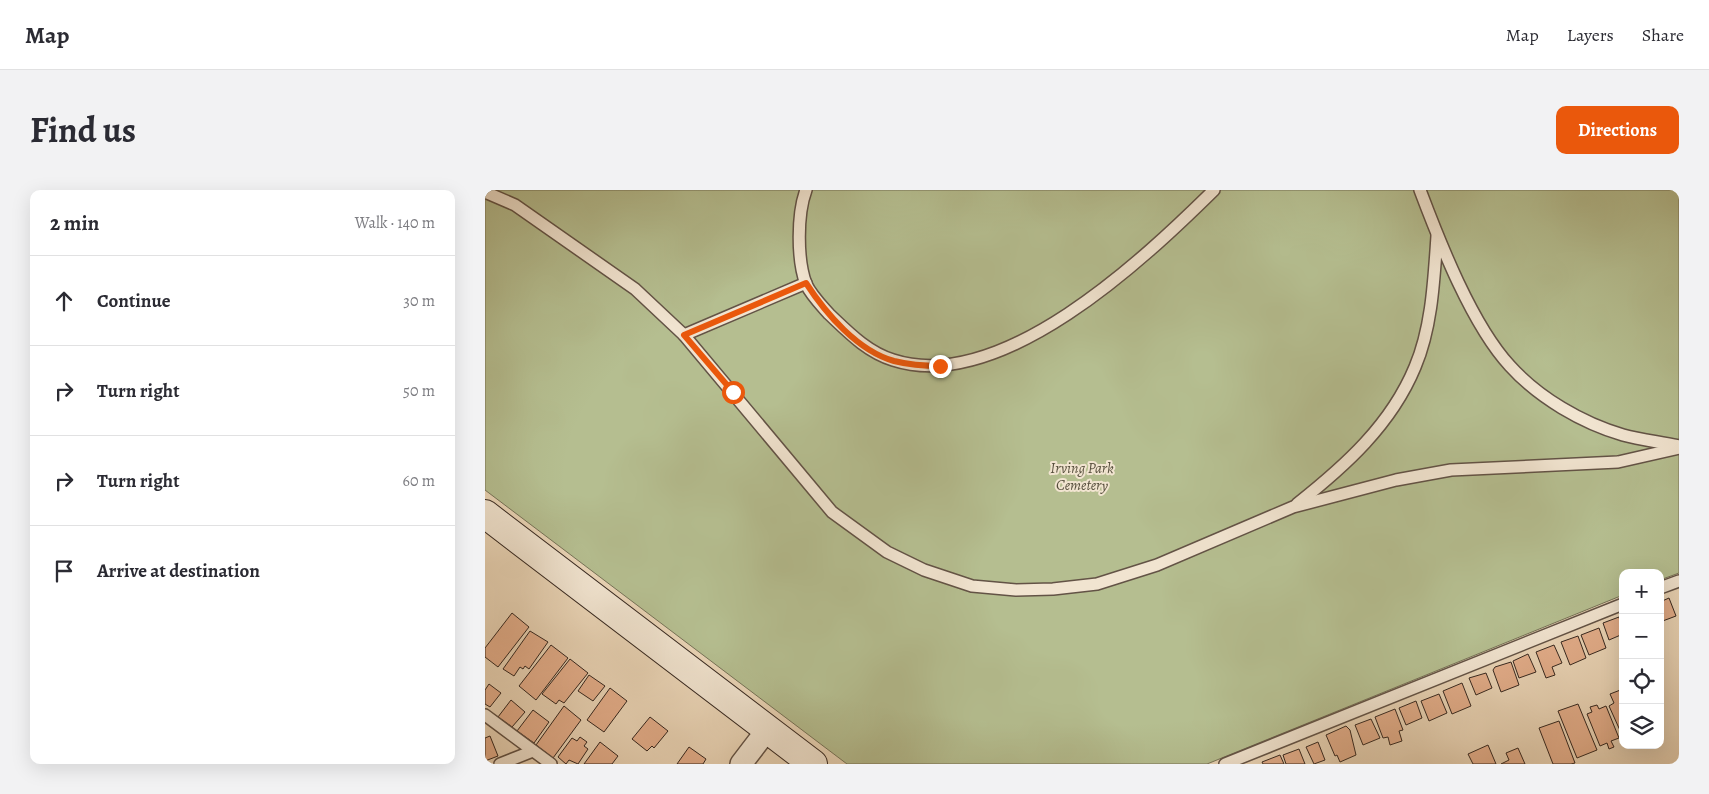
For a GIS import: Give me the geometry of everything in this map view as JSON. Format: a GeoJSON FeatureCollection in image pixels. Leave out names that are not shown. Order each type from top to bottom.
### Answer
{"type":"FeatureCollection","features":[{"type":"Feature","properties":{"kind":"main road"},"geometry":{"type":"LineString","coordinates":[[485,514],[813,764]]}},
{"type":"Feature","properties":{"kind":"street"},"geometry":{"type":"LineString","coordinates":[[741,764],[767,730]]}},
{"type":"Feature","properties":{"kind":"lane"},"geometry":{"type":"LineString","coordinates":[[505,190],[515,205]]}},
{"type":"Feature","properties":{"kind":"lane"},"geometry":{"type":"LineString","coordinates":[[806,190],[800,222],[800,253],[806,283],[819,304],[867,349],[893,360],[915,365],[940,366],[969,360],[1024,340],[1109,286],[1140,261],[1214,190]]}},
{"type":"Feature","properties":{"kind":"lane"},"geometry":{"type":"LineString","coordinates":[[1420,190],[1437,234],[1490,341],[1510,366],[1536,390],[1563,408],[1623,435],[1679,447]]}},
{"type":"Feature","properties":{"kind":"lane"},"geometry":{"type":"LineString","coordinates":[[485,192],[515,205],[635,290],[684,335],[832,512],[887,552],[924,570],[972,586],[1044,589],[1097,584],[1157,565],[1293,507],[1396,480],[1451,470],[1618,462],[1679,447]]}},
{"type":"Feature","properties":{"kind":"lane"},"geometry":{"type":"LineString","coordinates":[[1293,507],[1351,459],[1380,428],[1400,398],[1416,366],[1425,331],[1433,283],[1437,234]]}},
{"type":"Feature","properties":{"kind":"lane"},"geometry":{"type":"LineString","coordinates":[[684,335],[806,283]]}},
{"type":"Feature","properties":{"kind":"lane"},"geometry":{"type":"LineString","coordinates":[[1664,587],[1679,581]]}},
{"type":"Feature","properties":{"kind":"lane"},"geometry":{"type":"LineString","coordinates":[[1225,764],[1619,606]]}},
{"type":"Feature","properties":{"kind":"lane"},"geometry":{"type":"LineString","coordinates":[[485,715],[551,764]]}},
{"type":"Feature","properties":{"kind":"lane"},"geometry":{"type":"LineString","coordinates":[[500,764],[533,751]]}},
{"type":"Feature","properties":{"kind":"green space","name":"Irving Park Cemetery"},"geometry":{"type":"Polygon","coordinates":[[[485,190],[1679,190],[1679,573],[1664,579],[1664,569],[1619,569],[1619,597],[1207,764],[847,764],[485,490],[485,190]]]}},
{"type":"Feature","properties":{"kind":"building"},"geometry":{"type":"Polygon","coordinates":[[[1669,598],[1676,616],[1664,620],[1664,614],[1664,600],[1669,598]]]}},
{"type":"Feature","properties":{"kind":"building"},"geometry":{"type":"Polygon","coordinates":[[[512,613],[529,627],[498,667],[485,657],[485,648],[512,613]]]}},
{"type":"Feature","properties":{"kind":"building"},"geometry":{"type":"Polygon","coordinates":[[[1619,617],[1619,636],[1609,640],[1603,623],[1619,617]]]}},
{"type":"Feature","properties":{"kind":"building"},"geometry":{"type":"Polygon","coordinates":[[[1599,628],[1606,648],[1589,655],[1581,635],[1599,628]]]}},
{"type":"Feature","properties":{"kind":"building"},"geometry":{"type":"Polygon","coordinates":[[[530,631],[548,642],[529,669],[525,666],[523,669],[520,667],[514,676],[503,669],[530,631]]]}},
{"type":"Feature","properties":{"kind":"building"},"geometry":{"type":"Polygon","coordinates":[[[1578,636],[1586,658],[1570,665],[1561,642],[1578,636]]]}},
{"type":"Feature","properties":{"kind":"building"},"geometry":{"type":"Polygon","coordinates":[[[551,645],[568,658],[536,700],[519,686],[551,645]]]}},
{"type":"Feature","properties":{"kind":"building"},"geometry":{"type":"Polygon","coordinates":[[[1554,645],[1562,663],[1552,667],[1555,675],[1546,678],[1536,652],[1554,645]]]}},
{"type":"Feature","properties":{"kind":"building"},"geometry":{"type":"Polygon","coordinates":[[[1528,654],[1536,672],[1519,678],[1513,661],[1528,654]]]}},
{"type":"Feature","properties":{"kind":"building"},"geometry":{"type":"Polygon","coordinates":[[[570,659],[588,673],[564,703],[559,700],[556,704],[542,694],[570,659]]]}},
{"type":"Feature","properties":{"kind":"building"},"geometry":{"type":"Polygon","coordinates":[[[1511,662],[1519,685],[1501,692],[1493,670],[1495,667],[1511,662]]]}},
{"type":"Feature","properties":{"kind":"building"},"geometry":{"type":"Polygon","coordinates":[[[1486,673],[1492,688],[1476,695],[1469,678],[1486,673]]]}},
{"type":"Feature","properties":{"kind":"building"},"geometry":{"type":"Polygon","coordinates":[[[589,675],[605,686],[593,701],[578,691],[589,675]]]}},
{"type":"Feature","properties":{"kind":"building"},"geometry":{"type":"Polygon","coordinates":[[[1462,683],[1471,706],[1452,714],[1443,691],[1462,683]]]}},
{"type":"Feature","properties":{"kind":"building"},"geometry":{"type":"Polygon","coordinates":[[[489,684],[501,693],[490,707],[485,704],[485,690],[489,684]]]}},
{"type":"Feature","properties":{"kind":"building"},"geometry":{"type":"Polygon","coordinates":[[[610,688],[627,701],[604,732],[587,720],[610,688]]]}},
{"type":"Feature","properties":{"kind":"building"},"geometry":{"type":"Polygon","coordinates":[[[1619,691],[1619,728],[1609,706],[1614,703],[1610,694],[1619,691]]]}},
{"type":"Feature","properties":{"kind":"building"},"geometry":{"type":"Polygon","coordinates":[[[1439,694],[1447,713],[1429,721],[1421,701],[1439,694]]]}},
{"type":"Feature","properties":{"kind":"building"},"geometry":{"type":"Polygon","coordinates":[[[511,700],[525,712],[512,727],[498,717],[511,700]]]}},
{"type":"Feature","properties":{"kind":"building"},"geometry":{"type":"Polygon","coordinates":[[[1416,701],[1422,718],[1406,725],[1399,708],[1416,701]]]}},
{"type":"Feature","properties":{"kind":"building"},"geometry":{"type":"Polygon","coordinates":[[[1578,704],[1597,750],[1577,758],[1558,711],[1578,704]]]}},
{"type":"Feature","properties":{"kind":"building"},"geometry":{"type":"Polygon","coordinates":[[[1597,705],[1599,709],[1606,706],[1619,738],[1611,741],[1614,747],[1609,749],[1607,743],[1600,746],[1587,714],[1592,712],[1590,707],[1597,705]]]}},
{"type":"Feature","properties":{"kind":"building"},"geometry":{"type":"Polygon","coordinates":[[[564,706],[581,720],[553,758],[536,745],[564,706]]]}},
{"type":"Feature","properties":{"kind":"building"},"geometry":{"type":"Polygon","coordinates":[[[1395,709],[1403,730],[1399,731],[1402,741],[1390,745],[1388,737],[1383,738],[1375,717],[1395,709]]]}},
{"type":"Feature","properties":{"kind":"building"},"geometry":{"type":"Polygon","coordinates":[[[533,710],[549,722],[534,743],[517,731],[533,710]]]}},
{"type":"Feature","properties":{"kind":"building"},"geometry":{"type":"Polygon","coordinates":[[[650,717],[668,731],[654,748],[652,746],[647,751],[632,739],[650,717]]]}},
{"type":"Feature","properties":{"kind":"building"},"geometry":{"type":"Polygon","coordinates":[[[1371,719],[1380,738],[1363,745],[1355,725],[1371,719]]]}},
{"type":"Feature","properties":{"kind":"building"},"geometry":{"type":"Polygon","coordinates":[[[1559,721],[1575,763],[1553,764],[1539,728],[1559,721]]]}},
{"type":"Feature","properties":{"kind":"building"},"geometry":{"type":"Polygon","coordinates":[[[1346,726],[1350,730],[1356,755],[1340,762],[1337,755],[1335,756],[1326,735],[1346,726]]]}},
{"type":"Feature","properties":{"kind":"building"},"geometry":{"type":"Polygon","coordinates":[[[490,736],[498,756],[485,761],[485,738],[490,736]]]}},
{"type":"Feature","properties":{"kind":"building"},"geometry":{"type":"Polygon","coordinates":[[[580,737],[587,742],[584,746],[588,749],[578,764],[569,760],[566,764],[558,757],[572,738],[577,741],[580,737]]]}},
{"type":"Feature","properties":{"kind":"building"},"geometry":{"type":"Polygon","coordinates":[[[600,742],[618,756],[612,764],[584,764],[600,742]]]}},
{"type":"Feature","properties":{"kind":"building"},"geometry":{"type":"Polygon","coordinates":[[[1318,742],[1325,760],[1314,764],[1306,747],[1318,742]]]}},
{"type":"Feature","properties":{"kind":"building"},"geometry":{"type":"Polygon","coordinates":[[[1488,745],[1496,764],[1473,764],[1468,754],[1488,745]]]}},
{"type":"Feature","properties":{"kind":"building"},"geometry":{"type":"Polygon","coordinates":[[[689,747],[706,759],[703,764],[677,764],[689,747]]]}},
{"type":"Feature","properties":{"kind":"building"},"geometry":{"type":"Polygon","coordinates":[[[1518,748],[1525,764],[1501,764],[1509,760],[1506,753],[1518,748]]]}},
{"type":"Feature","properties":{"kind":"building"},"geometry":{"type":"Polygon","coordinates":[[[1299,749],[1305,764],[1286,764],[1283,755],[1299,749]]]}},
{"type":"Feature","properties":{"kind":"building"},"geometry":{"type":"Polygon","coordinates":[[[1280,755],[1284,764],[1263,764],[1262,762],[1280,755]]]}},
{"type":"Feature","properties":{"kind":"route"},"geometry":{"type":"LineString","coordinates":[[733,392],[684,335],[806,283],[819,304],[867,349],[893,360],[915,365],[940,366]]}}]}
